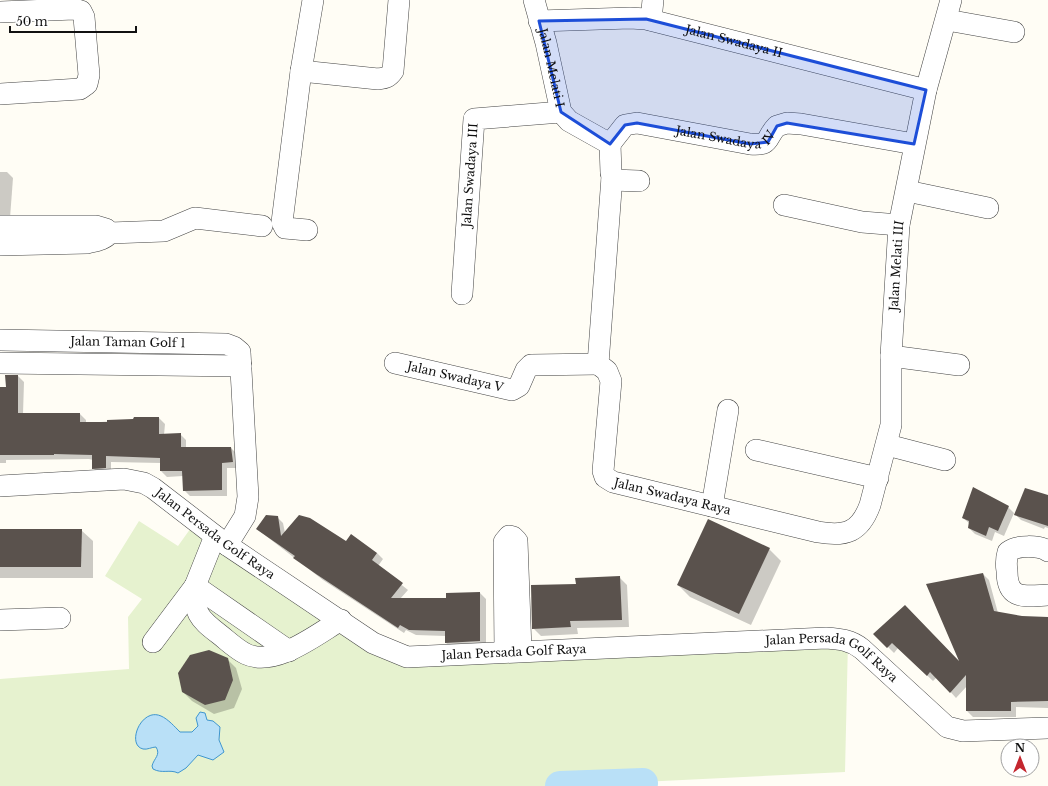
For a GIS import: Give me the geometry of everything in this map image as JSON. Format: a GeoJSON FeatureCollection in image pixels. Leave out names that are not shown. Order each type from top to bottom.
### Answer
{"type":"FeatureCollection","features":[{"type":"Feature","properties":{"kind":"street"},"geometry":{"type":"LineString","coordinates":[[307,230],[285,228],[282,222],[300,71],[313,0]]}},
{"type":"Feature","properties":{"kind":"street"},"geometry":{"type":"LineString","coordinates":[[300,71],[378,79],[390,76],[393,71],[399,0]]}},
{"type":"Feature","properties":{"kind":"street","name":"Jalan Melati I"},"geometry":{"type":"LineString","coordinates":[[534,0],[546,43],[561,112],[611,166]]}},
{"type":"Feature","properties":{"kind":"street"},"geometry":{"type":"LineString","coordinates":[[651,20],[653,0]]}},
{"type":"Feature","properties":{"kind":"street"},"geometry":{"type":"LineString","coordinates":[[0,12],[74,9],[81,12],[84,17],[89,76],[87,84],[80,89],[0,94]]}},
{"type":"Feature","properties":{"kind":"street"},"geometry":{"type":"LineString","coordinates":[[949,10],[1014,32]]}},
{"type":"Feature","properties":{"kind":"street","name":"Jalan Melati III"},"geometry":{"type":"LineString","coordinates":[[854,530],[866,515],[888,443],[891,425],[891,356],[899,225],[907,192],[914,144],[926,90],[949,10]]}},
{"type":"Feature","properties":{"kind":"street","name":"Jalan Swadaya II"},"geometry":{"type":"LineString","coordinates":[[539,21],[630,18],[651,20],[926,90]]}},
{"type":"Feature","properties":{"kind":"street","name":"Jalan Swadaya III"},"geometry":{"type":"LineString","coordinates":[[462,294],[474,119],[561,112]]}},
{"type":"Feature","properties":{"kind":"street","name":"Jalan Swadaya IV"},"geometry":{"type":"LineString","coordinates":[[611,166],[625,125],[636,123],[750,144],[764,144],[768,142],[777,126],[787,123],[801,124],[914,144]]}},
{"type":"Feature","properties":{"kind":"street"},"geometry":{"type":"LineString","coordinates":[[598,364],[611,166],[639,181]]}},
{"type":"Feature","properties":{"kind":"street"},"geometry":{"type":"LineString","coordinates":[[907,192],[988,208]]}},
{"type":"Feature","properties":{"kind":"street"},"geometry":{"type":"LineString","coordinates":[[784,205],[862,222],[899,225]]}},
{"type":"Feature","properties":{"kind":"street"},"geometry":{"type":"LineString","coordinates":[[0,246],[87,243],[100,240],[110,233],[164,231],[195,218],[262,226]]}},
{"type":"Feature","properties":{"kind":"street"},"geometry":{"type":"LineString","coordinates":[[0,226],[96,226],[106,229],[110,233]]}},
{"type":"Feature","properties":{"kind":"street","name":"Jalan Taman Golf 1"},"geometry":{"type":"LineString","coordinates":[[0,340],[226,344],[234,347],[240,352],[248,497],[245,516],[221,541],[195,586]]}},
{"type":"Feature","properties":{"kind":"street"},"geometry":{"type":"LineString","coordinates":[[891,356],[959,364]]}},
{"type":"Feature","properties":{"kind":"street","name":"Jalan Taman Golf 1"},"geometry":{"type":"LineString","coordinates":[[0,363],[241,366]]}},
{"type":"Feature","properties":{"kind":"street","name":"Jalan Swadaya V"},"geometry":{"type":"LineString","coordinates":[[395,363],[512,390],[519,386],[526,370],[531,364],[598,364]]}},
{"type":"Feature","properties":{"kind":"street","name":"Jalan Swadaya Raya"},"geometry":{"type":"LineString","coordinates":[[598,364],[607,371],[612,381],[603,471],[605,477],[613,482],[830,534],[843,534],[854,530]]}},
{"type":"Feature","properties":{"kind":"street"},"geometry":{"type":"LineString","coordinates":[[712,506],[728,410]]}},
{"type":"Feature","properties":{"kind":"street"},"geometry":{"type":"LineString","coordinates":[[888,443],[895,447],[945,460]]}},
{"type":"Feature","properties":{"kind":"street"},"geometry":{"type":"LineString","coordinates":[[756,450],[878,478]]}},
{"type":"Feature","properties":{"kind":"street","name":"Jalan Persada Golf Raya"},"geometry":{"type":"LineString","coordinates":[[0,486],[124,479],[136,480],[153,488],[221,541],[341,620],[373,643],[407,657],[826,638],[841,639],[853,642],[862,649],[948,727],[963,731],[1048,728]]}},
{"type":"Feature","properties":{"kind":"street"},"geometry":{"type":"LineString","coordinates":[[1048,551],[1040,547],[1016,548],[1008,552],[1006,558],[1007,582],[1013,592],[1024,596],[1048,596]]}},
{"type":"Feature","properties":{"kind":"street"},"geometry":{"type":"LineString","coordinates":[[153,642],[195,586]]}},
{"type":"Feature","properties":{"kind":"street"},"geometry":{"type":"LineString","coordinates":[[195,586],[197,611],[202,621],[237,649],[248,655],[262,657],[276,656],[289,651],[341,620]]}},
{"type":"Feature","properties":{"kind":"street"},"geometry":{"type":"LineString","coordinates":[[195,586],[289,651]]}},
{"type":"Feature","properties":{"kind":"street"},"geometry":{"type":"LineString","coordinates":[[0,620],[60,618]]}},
{"type":"Feature","properties":{"kind":"highlighted area"},"geometry":{"type":"Polygon","coordinates":[[[646,19],[926,90],[914,144],[787,123],[777,126],[768,142],[750,144],[637,123],[625,125],[610,144],[561,112],[539,21],[646,19]]]}},
{"type":"Feature","properties":{"kind":"green space"},"geometry":{"type":"Polygon","coordinates":[[[198,518],[395,661],[848,641],[845,772],[560,786],[0,786],[0,679],[129,669],[128,617],[142,599],[105,576],[139,521],[178,546],[198,518]]]}},
{"type":"Feature","properties":{"kind":"water"},"geometry":{"type":"Polygon","coordinates":[[[200,712],[205,713],[207,720],[213,721],[220,727],[219,740],[224,752],[213,760],[198,755],[186,768],[178,773],[153,769],[152,766],[158,752],[156,747],[143,749],[138,746],[136,741],[136,734],[142,721],[147,717],[154,715],[161,716],[169,721],[180,732],[192,732],[198,726],[196,718],[200,712]]]}},
{"type":"Feature","properties":{"kind":"building"},"geometry":{"type":"Polygon","coordinates":[[[5,375],[18,375],[18,413],[80,413],[80,422],[107,422],[107,420],[133,419],[134,417],[159,417],[159,434],[181,433],[181,447],[231,447],[233,462],[222,463],[222,490],[183,491],[182,471],[160,471],[160,458],[106,456],[106,468],[92,469],[92,455],[0,455],[0,387],[6,387],[5,375]]]}},
{"type":"Feature","properties":{"kind":"building"},"geometry":{"type":"Polygon","coordinates":[[[973,487],[1009,506],[998,531],[989,527],[986,536],[968,528],[969,521],[962,518],[973,487]]]}},
{"type":"Feature","properties":{"kind":"building"},"geometry":{"type":"Polygon","coordinates":[[[1025,488],[1048,495],[1048,526],[1014,515],[1025,488]]]}},
{"type":"Feature","properties":{"kind":"building"},"geometry":{"type":"Polygon","coordinates":[[[266,515],[278,516],[281,536],[299,515],[310,518],[346,541],[351,534],[377,553],[372,560],[403,583],[391,598],[446,598],[446,593],[480,592],[480,641],[445,643],[445,631],[409,630],[400,625],[398,628],[293,558],[295,556],[256,529],[266,515]]]}},
{"type":"Feature","properties":{"kind":"building"},"geometry":{"type":"Polygon","coordinates":[[[708,519],[770,548],[739,614],[677,585],[708,519]]]}},
{"type":"Feature","properties":{"kind":"building"},"geometry":{"type":"Polygon","coordinates":[[[0,529],[82,529],[81,567],[0,567],[0,529]]]}},
{"type":"Feature","properties":{"kind":"building"},"geometry":{"type":"Polygon","coordinates":[[[983,573],[994,611],[1022,616],[1048,617],[1048,701],[1011,702],[1011,711],[966,711],[966,675],[950,693],[930,672],[927,676],[892,643],[887,648],[873,634],[905,605],[959,661],[926,584],[983,573]]]}},
{"type":"Feature","properties":{"kind":"building"},"geometry":{"type":"Polygon","coordinates":[[[620,576],[622,620],[570,621],[571,627],[532,629],[531,585],[576,584],[575,578],[620,576]]]}},
{"type":"Feature","properties":{"kind":"building"},"geometry":{"type":"Polygon","coordinates":[[[209,650],[228,658],[233,680],[225,700],[205,705],[182,692],[178,673],[190,655],[209,650]]]}},
{"type":"Feature","properties":{"kind":"waterway"},"geometry":{"type":"LineString","coordinates":[[560,786],[643,783]]}}]}
